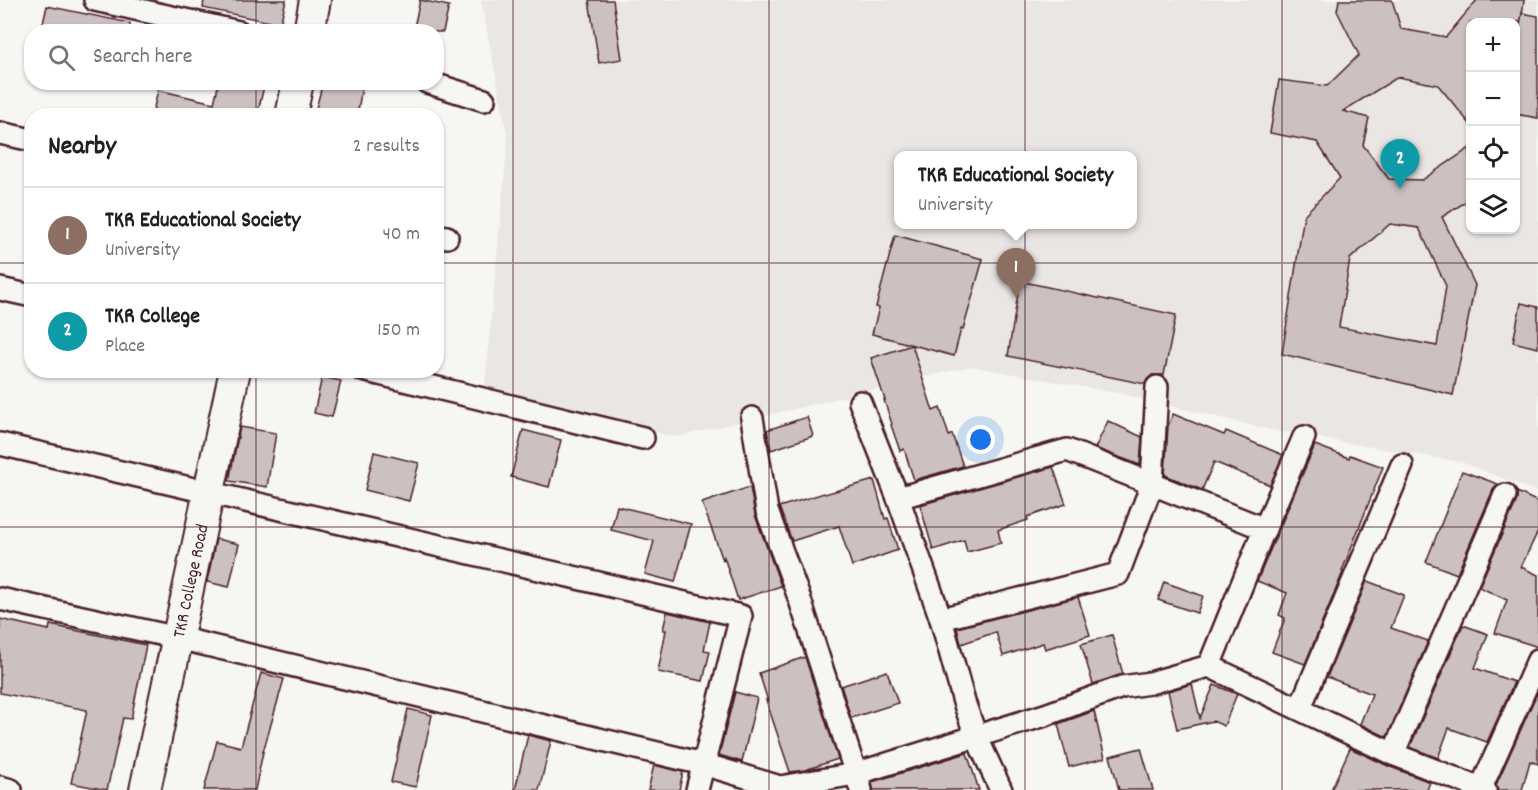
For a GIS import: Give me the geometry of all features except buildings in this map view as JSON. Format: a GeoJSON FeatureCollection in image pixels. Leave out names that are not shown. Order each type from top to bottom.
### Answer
{"type":"FeatureCollection","features":[{"type":"Feature","properties":{"kind":"street"},"geometry":{"type":"LineString","coordinates":[[95,0],[203,24]]}},
{"type":"Feature","properties":{"kind":"street"},"geometry":{"type":"LineString","coordinates":[[310,24],[315,0]]}},
{"type":"Feature","properties":{"kind":"street"},"geometry":{"type":"LineString","coordinates":[[444,87],[484,100]]}},
{"type":"Feature","properties":{"kind":"street"},"geometry":{"type":"LineString","coordinates":[[293,108],[296,90]]}},
{"type":"Feature","properties":{"kind":"street"},"geometry":{"type":"LineString","coordinates":[[0,133],[24,138]]}},
{"type":"Feature","properties":{"kind":"street"},"geometry":{"type":"LineString","coordinates":[[0,289],[24,294]]}},
{"type":"Feature","properties":{"kind":"street","name":"TKR College Road"},"geometry":{"type":"LineString","coordinates":[[145,790],[233,378]]}},
{"type":"Feature","properties":{"kind":"street"},"geometry":{"type":"LineString","coordinates":[[396,378],[643,438]]}},
{"type":"Feature","properties":{"kind":"street"},"geometry":{"type":"LineString","coordinates":[[941,619],[1118,574],[1152,484],[1157,387]]}},
{"type":"Feature","properties":{"kind":"street"},"geometry":{"type":"LineString","coordinates":[[860,402],[898,498],[941,619],[976,736],[1001,790]]}},
{"type":"Feature","properties":{"kind":"street"},"geometry":{"type":"LineString","coordinates":[[752,418],[767,511],[800,600],[858,782]]}},
{"type":"Feature","properties":{"kind":"street"},"geometry":{"type":"LineString","coordinates":[[1209,666],[1304,437]]}},
{"type":"Feature","properties":{"kind":"street"},"geometry":{"type":"LineString","coordinates":[[0,444],[741,616],[697,790]]}},
{"type":"Feature","properties":{"kind":"street"},"geometry":{"type":"LineString","coordinates":[[898,498],[1067,450],[1265,529]]}},
{"type":"Feature","properties":{"kind":"street"},"geometry":{"type":"LineString","coordinates":[[1300,708],[1402,465]]}},
{"type":"Feature","properties":{"kind":"street"},"geometry":{"type":"LineString","coordinates":[[1393,754],[1505,495]]}},
{"type":"Feature","properties":{"kind":"street"},"geometry":{"type":"LineString","coordinates":[[0,600],[178,638],[703,764],[780,787],[858,782],[976,736],[1045,715],[1122,687],[1150,683],[1209,666],[1393,754],[1483,789],[1538,660]]}},
{"type":"Feature","properties":{"kind":"street"},"geometry":{"type":"LineString","coordinates":[[0,788],[11,790]]}},
{"type":"Feature","properties":{"kind":"shaded area"},"geometry":{"type":"Polygon","coordinates":[[[481,0],[1538,0],[1538,492],[1461,462],[1271,430],[1122,394],[971,366],[677,437],[484,396],[508,138],[481,0]]]}},
{"type":"Feature","properties":{"kind":"place","name":"TKR College"},"geometry":{"type":"Point","coordinates":[1400,189]}},
{"type":"Feature","properties":{"kind":"place","name":"TKR Educational Society"},"geometry":{"type":"Point","coordinates":[1016,298]}}]}
